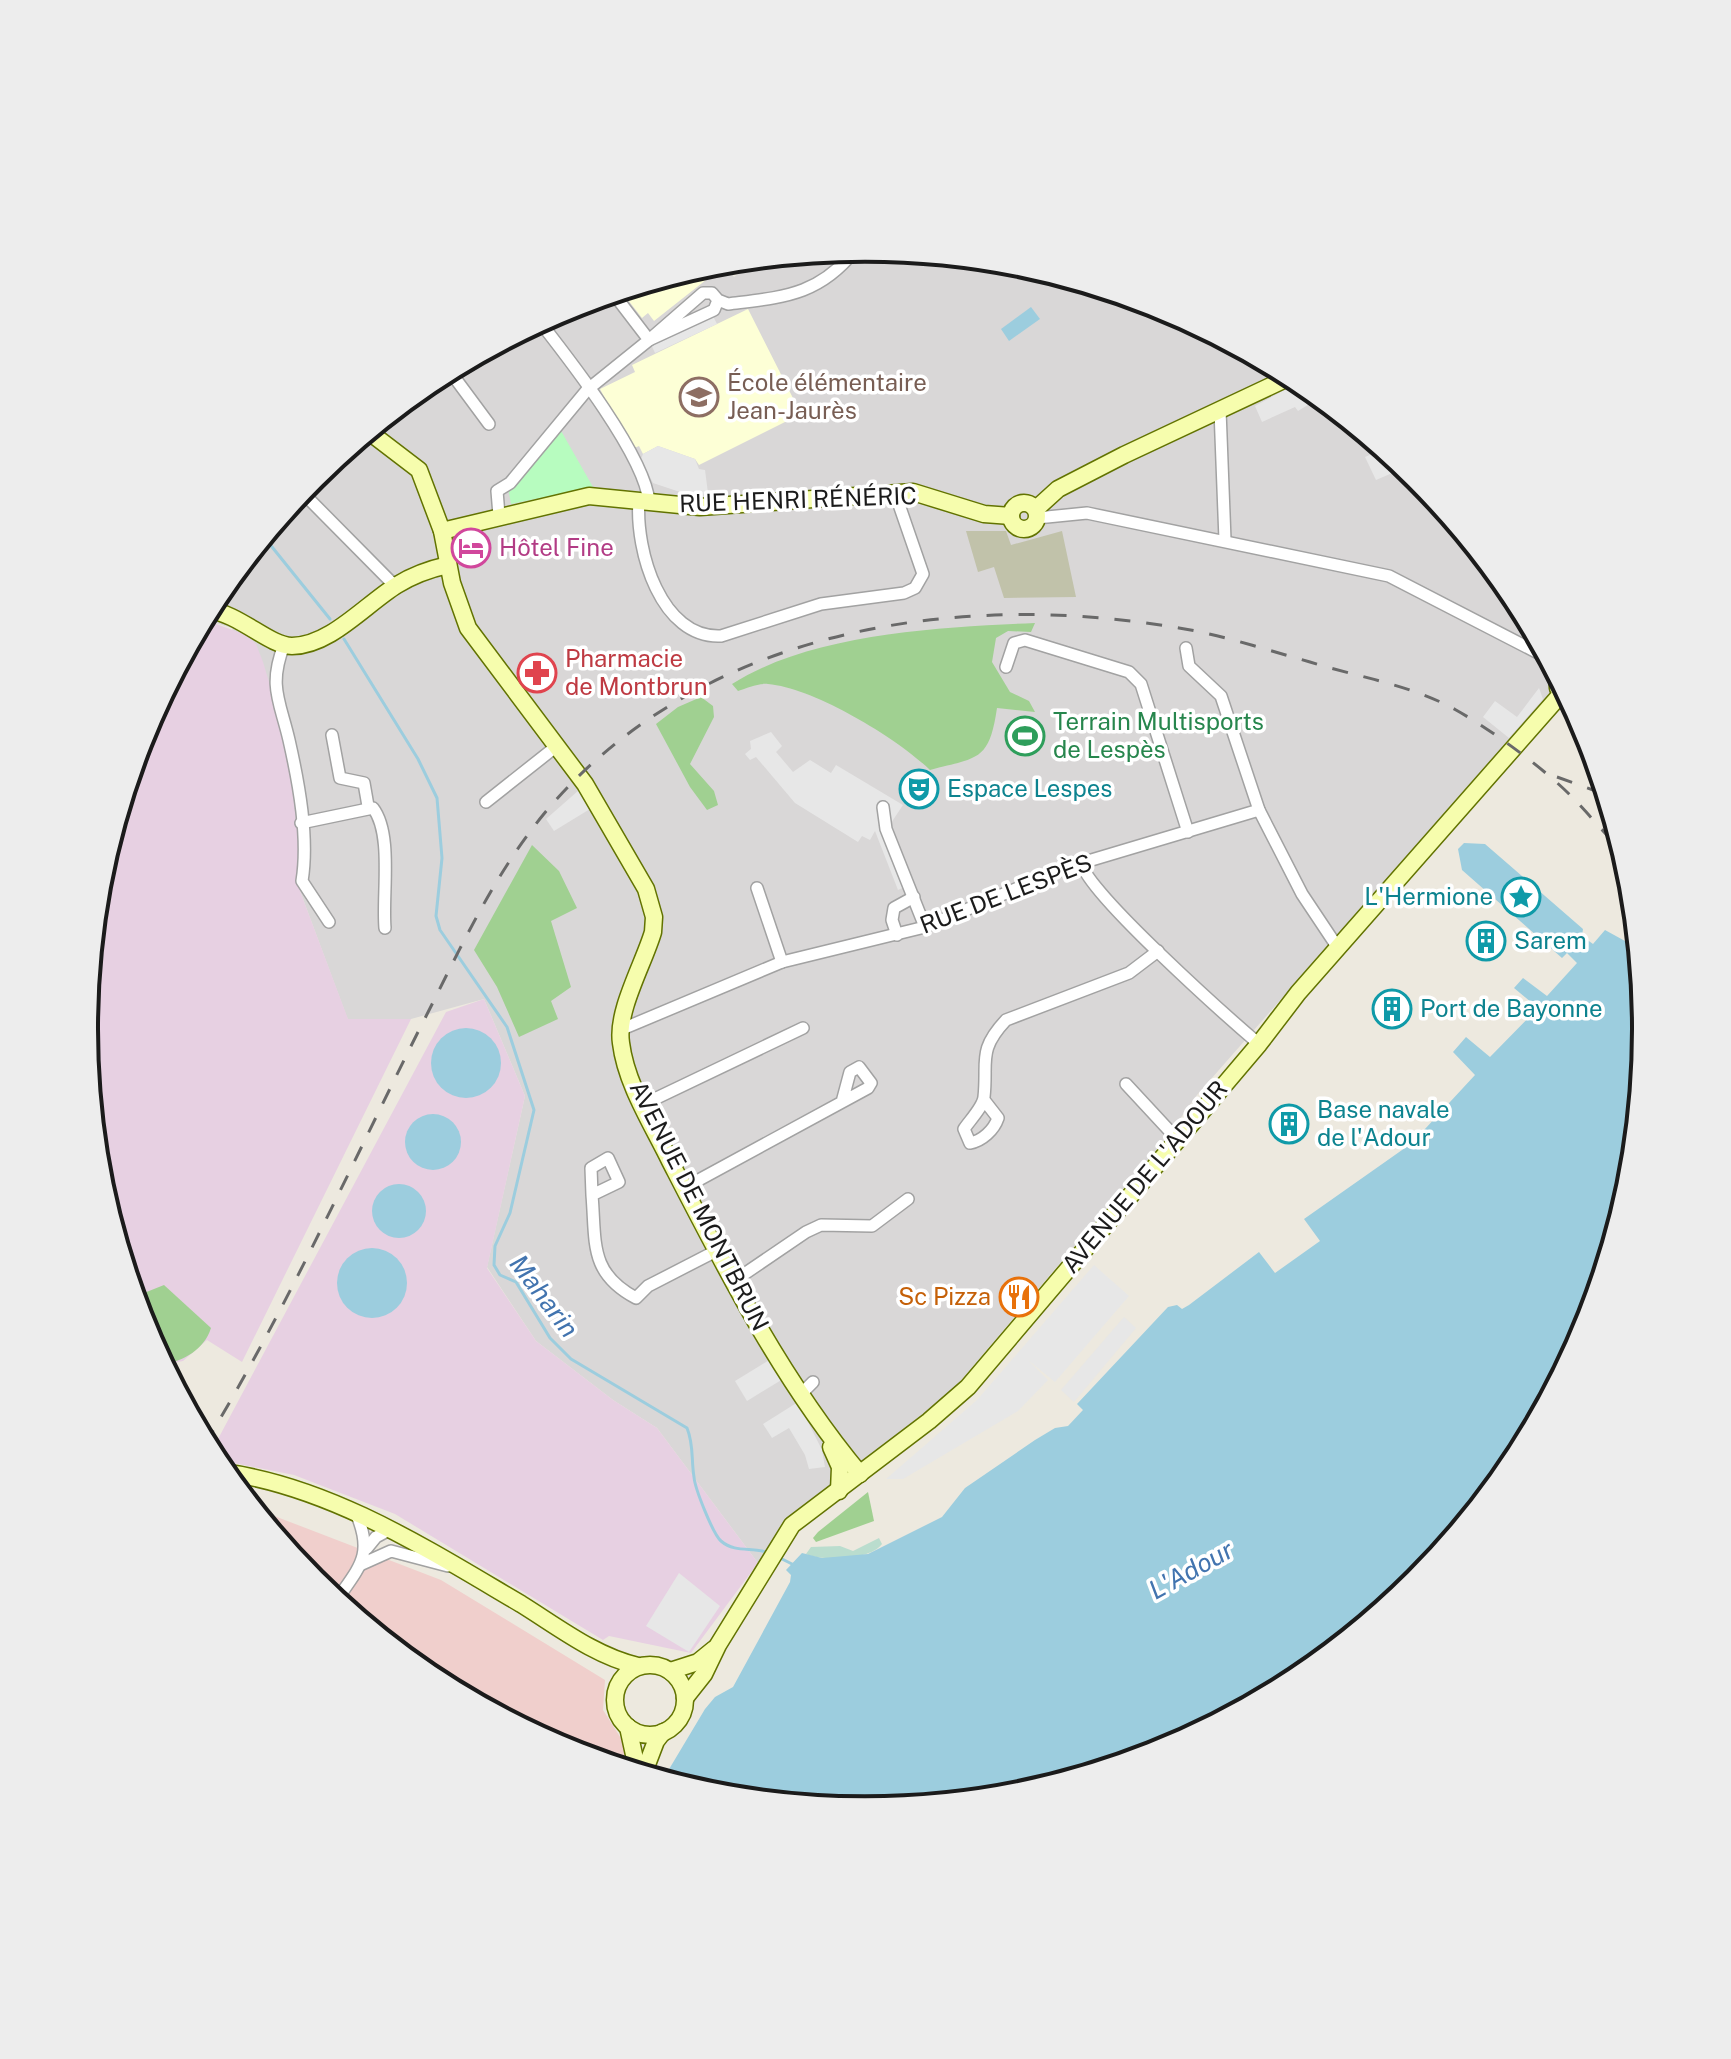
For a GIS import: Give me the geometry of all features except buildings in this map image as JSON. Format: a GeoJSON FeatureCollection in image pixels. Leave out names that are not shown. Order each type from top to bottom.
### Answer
{"type":"FeatureCollection","features":[{"type":"Feature","properties":{"kind":"street"},"geometry":{"type":"LineString","coordinates":[[499,515],[497,491],[510,483],[591,387],[703,293],[712,293],[728,304],[801,293],[831,277],[844,263]]}},
{"type":"Feature","properties":{"kind":"street"},"geometry":{"type":"LineString","coordinates":[[620,303],[649,340]]}},
{"type":"Feature","properties":{"kind":"street"},"geometry":{"type":"LineString","coordinates":[[547,331],[591,387],[642,477],[642,545],[668,610],[678,623],[704,637],[713,637],[821,604],[904,593],[915,588],[923,574],[895,493]]}},
{"type":"Feature","properties":{"kind":"street"},"geometry":{"type":"LineString","coordinates":[[457,380],[489,424]]}},
{"type":"Feature","properties":{"kind":"street"},"geometry":{"type":"LineString","coordinates":[[1037,514],[1058,489],[1278,383]]}},
{"type":"Feature","properties":{"kind":"street"},"geometry":{"type":"LineString","coordinates":[[1220,410],[1225,540]]}},
{"type":"Feature","properties":{"kind":"street"},"geometry":{"type":"LineString","coordinates":[[377,438],[419,470],[442,531],[448,565],[468,628],[585,784],[652,902],[653,932],[620,1030]]}},
{"type":"Feature","properties":{"kind":"street","name":"RUE HENRI RÉNÉRIC"},"geometry":{"type":"LineString","coordinates":[[442,531],[589,496],[700,507],[895,493],[924,494],[984,514],[1011,516],[1021,503],[1037,514]]}},
{"type":"Feature","properties":{"kind":"street"},"geometry":{"type":"LineString","coordinates":[[310,500],[395,586]]}},
{"type":"Feature","properties":{"kind":"street"},"geometry":{"type":"LineString","coordinates":[[1037,514],[1087,513],[1389,576],[1532,650]]}},
{"type":"Feature","properties":{"kind":"street"},"geometry":{"type":"LineString","coordinates":[[221,613],[231,615],[284,645],[302,644],[326,635],[395,586],[423,572],[448,565]]}},
{"type":"Feature","properties":{"kind":"street"},"geometry":{"type":"LineString","coordinates":[[1006,667],[1014,643],[1025,640],[1129,672],[1141,684],[1188,832]]}},
{"type":"Feature","properties":{"kind":"street"},"geometry":{"type":"LineString","coordinates":[[284,645],[273,685],[289,740],[306,857],[302,881],[329,922]]}},
{"type":"Feature","properties":{"kind":"street"},"geometry":{"type":"LineString","coordinates":[[1186,648],[1189,666],[1221,696],[1259,810],[1302,894],[1338,948]]}},
{"type":"Feature","properties":{"kind":"street","name":"AVENUE DE L'ADOUR"},"geometry":{"type":"LineString","coordinates":[[685,1698],[704,1674],[778,1545],[799,1519],[839,1491],[968,1387],[1338,948],[1560,703]]}},
{"type":"Feature","properties":{"kind":"street"},"geometry":{"type":"LineString","coordinates":[[332,735],[340,778],[364,783],[368,806],[378,814],[386,877],[385,928]]}},
{"type":"Feature","properties":{"kind":"street"},"geometry":{"type":"LineString","coordinates":[[486,802],[558,745]]}},
{"type":"Feature","properties":{"kind":"street"},"geometry":{"type":"LineString","coordinates":[[301,823],[363,811],[368,806]]}},
{"type":"Feature","properties":{"kind":"street"},"geometry":{"type":"LineString","coordinates":[[883,807],[886,829],[925,927]]}},
{"type":"Feature","properties":{"kind":"street","name":"RUE DE LESPÈS"},"geometry":{"type":"LineString","coordinates":[[620,1030],[782,962],[925,927],[1082,863],[1259,810]]}},
{"type":"Feature","properties":{"kind":"street"},"geometry":{"type":"LineString","coordinates":[[1082,863],[1085,875],[1158,951],[1259,1044]]}},
{"type":"Feature","properties":{"kind":"street"},"geometry":{"type":"LineString","coordinates":[[757,888],[782,962]]}},
{"type":"Feature","properties":{"kind":"street"},"geometry":{"type":"LineString","coordinates":[[897,935],[892,920],[894,908],[914,897]]}},
{"type":"Feature","properties":{"kind":"street"},"geometry":{"type":"LineString","coordinates":[[984,1100],[982,1071],[986,1050],[994,1033],[1006,1020],[1129,973],[1158,951]]}},
{"type":"Feature","properties":{"kind":"street"},"geometry":{"type":"LineString","coordinates":[[642,1105],[803,1028]]}},
{"type":"Feature","properties":{"kind":"street","name":"AVENUE DE MONTBRUN"},"geometry":{"type":"LineString","coordinates":[[620,1030],[623,1052],[642,1105],[734,1281],[808,1388],[826,1430],[860,1474]]}},
{"type":"Feature","properties":{"kind":"street"},"geometry":{"type":"LineString","coordinates":[[1126,1084],[1177,1139]]}},
{"type":"Feature","properties":{"kind":"street"},"geometry":{"type":"LineString","coordinates":[[684,1188],[842,1102]]}},
{"type":"Feature","properties":{"kind":"street"},"geometry":{"type":"LineString","coordinates":[[592,1195],[597,1259],[615,1287],[636,1298],[648,1286],[718,1250]]}},
{"type":"Feature","properties":{"kind":"street"},"geometry":{"type":"LineString","coordinates":[[734,1281],[814,1229],[847,1224],[872,1226],[908,1199]]}},
{"type":"Feature","properties":{"kind":"street"},"geometry":{"type":"LineString","coordinates":[[826,1430],[840,1467],[839,1491]]}},
{"type":"Feature","properties":{"kind":"street"},"geometry":{"type":"LineString","coordinates":[[243,1477],[315,1496],[355,1513],[462,1570],[597,1652],[638,1666],[655,1665],[670,1671],[681,1683],[685,1698],[681,1717],[656,1741],[645,1764]]}},
{"type":"Feature","properties":{"kind":"street"},"geometry":{"type":"LineString","coordinates":[[355,1513],[367,1548]]}},
{"type":"Feature","properties":{"kind":"street"},"geometry":{"type":"LineString","coordinates":[[343,1591],[362,1564],[367,1548],[376,1537],[389,1530]]}},
{"type":"Feature","properties":{"kind":"street"},"geometry":{"type":"LineString","coordinates":[[362,1564],[391,1551],[462,1570]]}},
{"type":"Feature","properties":{"kind":"street","name":"AVENUE DE L'ADOUR"},"geometry":{"type":"LineString","coordinates":[[670,1671],[698,1662],[718,1645]]}},
{"type":"Feature","properties":{"kind":"street"},"geometry":{"type":"LineString","coordinates":[[597,1652],[618,1685]]}},
{"type":"Feature","properties":{"kind":"street"},"geometry":{"type":"LineString","coordinates":[[637,1762],[628,1727],[615,1703],[618,1685],[638,1666]]}},
{"type":"Feature","properties":{"kind":"street"},"geometry":{"type":"LineString","coordinates":[[628,1727],[645,1734],[663,1732]]}},
{"type":"Feature","properties":{"kind":"shaded area"},"geometry":{"type":"Polygon","coordinates":[[[866,262],[966,269],[1064,288],[1159,320],[1205,341],[1292,391],[1372,452],[1408,487],[1443,523],[1504,603],[1553,689],[1197,1095],[1167,1137],[951,1392],[782,1523],[758,1563],[657,1428],[613,1400],[536,1341],[487,1267],[525,1096],[484,999],[411,1019],[348,1020],[300,891],[297,871],[300,856],[232,628],[215,623],[288,523],[359,452],[439,391],[526,341],[572,320],[667,288],[716,277],[732,274],[734,277],[765,269],[866,262]]]}},
{"type":"Feature","properties":{"kind":"shaded area"},"geometry":{"type":"Polygon","coordinates":[[[707,279],[654,321],[648,313],[642,318],[628,300],[707,279]]]}},
{"type":"Feature","properties":{"kind":"shaded area","name":"École élémentaire Jean-Jaurès"},"geometry":{"type":"Polygon","coordinates":[[[748,309],[801,414],[699,465],[695,459],[658,446],[643,454],[639,446],[632,449],[600,389],[635,372],[632,365],[748,309]]]}},
{"type":"Feature","properties":{"kind":"shaded area"},"geometry":{"type":"Polygon","coordinates":[[[711,312],[717,324],[655,353],[649,340],[711,312]]]}},
{"type":"Feature","properties":{"kind":"shaded area"},"geometry":{"type":"Polygon","coordinates":[[[1288,388],[1310,404],[1298,411],[1295,407],[1262,422],[1255,406],[1288,388]]]}},
{"type":"Feature","properties":{"kind":"shaded area"},"geometry":{"type":"Polygon","coordinates":[[[658,446],[695,459],[699,469],[705,470],[708,493],[689,495],[653,483],[641,459],[643,454],[658,446]]]}},
{"type":"Feature","properties":{"kind":"shaded area"},"geometry":{"type":"Polygon","coordinates":[[[1373,453],[1393,473],[1376,480],[1365,457],[1373,453]]]}},
{"type":"Feature","properties":{"kind":"shaded area"},"geometry":{"type":"Polygon","coordinates":[[[966,531],[1006,531],[1011,545],[1062,531],[1076,597],[1004,598],[994,567],[978,572],[966,531]]]}},
{"type":"Feature","properties":{"kind":"shaded area"},"geometry":{"type":"Polygon","coordinates":[[[215,623],[246,635],[256,644],[263,662],[287,742],[300,856],[297,871],[300,891],[348,1019],[411,1019],[242,1362],[207,1340],[183,1361],[174,1363],[156,1323],[124,1228],[113,1179],[100,1080],[100,979],[113,880],[139,783],[177,690],[215,623]]]}},
{"type":"Feature","properties":{"kind":"shaded area"},"geometry":{"type":"Polygon","coordinates":[[[1539,688],[1543,699],[1509,738],[1483,717],[1495,701],[1517,717],[1539,688]]]}},
{"type":"Feature","properties":{"kind":"shaded area"},"geometry":{"type":"Polygon","coordinates":[[[771,732],[782,746],[776,752],[793,772],[810,760],[831,773],[836,765],[903,805],[887,829],[909,885],[898,890],[875,831],[870,840],[862,836],[858,842],[795,803],[756,757],[750,760],[745,754],[751,749],[750,741],[771,732]]]}},
{"type":"Feature","properties":{"kind":"shaded area"},"geometry":{"type":"Polygon","coordinates":[[[579,790],[590,809],[554,831],[546,819],[579,790]]]}},
{"type":"Feature","properties":{"kind":"shaded area"},"geometry":{"type":"Polygon","coordinates":[[[484,999],[525,1096],[487,1268],[536,1341],[613,1400],[657,1428],[758,1563],[691,1653],[609,1636],[603,1640],[395,1514],[294,1475],[232,1463],[217,1440],[446,1012],[484,999]]]}},
{"type":"Feature","properties":{"kind":"shaded area"},"geometry":{"type":"Polygon","coordinates":[[[1094,1265],[1129,1296],[1055,1382],[1028,1360],[1048,1380],[1018,1411],[903,1479],[886,1479],[977,1400],[1094,1265]]]}},
{"type":"Feature","properties":{"kind":"shaded area"},"geometry":{"type":"Polygon","coordinates":[[[1124,1317],[1136,1328],[1074,1402],[1061,1390],[1124,1317]]]}},
{"type":"Feature","properties":{"kind":"shaded area"},"geometry":{"type":"Polygon","coordinates":[[[771,1359],[783,1379],[747,1401],[735,1381],[771,1359]]]}},
{"type":"Feature","properties":{"kind":"shaded area"},"geometry":{"type":"Polygon","coordinates":[[[798,1402],[822,1450],[825,1467],[809,1469],[805,1455],[789,1428],[772,1438],[763,1424],[798,1402]]]}},
{"type":"Feature","properties":{"kind":"shaded area"},"geometry":{"type":"Polygon","coordinates":[[[271,1515],[441,1580],[605,1680],[603,1710],[622,1740],[626,1758],[526,1718],[439,1668],[359,1607],[288,1536],[271,1515]]]}},
{"type":"Feature","properties":{"kind":"shaded area"},"geometry":{"type":"Polygon","coordinates":[[[879,1538],[882,1544],[867,1554],[833,1558],[806,1554],[811,1547],[840,1546],[853,1551],[879,1538]]]}},
{"type":"Feature","properties":{"kind":"shaded area"},"geometry":{"type":"Polygon","coordinates":[[[679,1573],[720,1606],[689,1652],[646,1626],[679,1573]]]}},
{"type":"Feature","properties":{"kind":"green space"},"geometry":{"type":"Polygon","coordinates":[[[560,429],[593,487],[511,504],[508,488],[560,429]]]}},
{"type":"Feature","properties":{"kind":"green space"},"geometry":{"type":"Polygon","coordinates":[[[1035,623],[1031,632],[1008,631],[996,638],[992,662],[1010,692],[1029,701],[1035,712],[997,708],[985,748],[970,759],[930,770],[854,716],[808,695],[768,684],[738,691],[732,684],[764,667],[839,643],[919,631],[1035,623]]]}},
{"type":"Feature","properties":{"kind":"green space"},"geometry":{"type":"Polygon","coordinates":[[[701,697],[713,706],[714,717],[690,764],[714,791],[718,805],[707,810],[690,787],[656,724],[678,707],[701,697]]]}},
{"type":"Feature","properties":{"kind":"green space","name":"Terrain Multisports de Lespès"},"geometry":{"type":"Polygon","coordinates":[[[1015,723],[1041,732],[1035,748],[1009,739],[1015,723]]]}},
{"type":"Feature","properties":{"kind":"green space"},"geometry":{"type":"Polygon","coordinates":[[[532,845],[559,871],[577,908],[551,921],[571,987],[551,1001],[558,1019],[519,1037],[497,987],[474,950],[532,845]]]}},
{"type":"Feature","properties":{"kind":"green space"},"geometry":{"type":"Polygon","coordinates":[[[164,1285],[211,1328],[204,1342],[192,1353],[174,1361],[145,1293],[164,1285]]]}},
{"type":"Feature","properties":{"kind":"green space"},"geometry":{"type":"Polygon","coordinates":[[[868,1492],[874,1521],[816,1542],[813,1538],[818,1532],[868,1492]]]}},
{"type":"Feature","properties":{"kind":"water"},"geometry":{"type":"Polygon","coordinates":[[[1031,307],[1040,319],[1009,341],[1001,329],[1031,307]]]}},
{"type":"Feature","properties":{"kind":"water","name":"L'Adour"},"geometry":{"type":"Polygon","coordinates":[[[1464,843],[1485,844],[1583,929],[1582,936],[1593,944],[1605,930],[1627,941],[1633,1030],[1626,1130],[1618,1179],[1607,1228],[1575,1323],[1554,1369],[1504,1456],[1443,1536],[1372,1607],[1292,1668],[1205,1718],[1159,1739],[1064,1771],[966,1790],[866,1797],[765,1790],[668,1771],[705,1709],[715,1697],[733,1687],[790,1582],[791,1575],[786,1570],[802,1553],[822,1558],[868,1554],[942,1517],[965,1488],[1035,1440],[1055,1428],[1068,1426],[1083,1410],[1077,1404],[1168,1307],[1177,1305],[1182,1309],[1189,1305],[1259,1252],[1275,1273],[1320,1241],[1304,1219],[1412,1143],[1475,1075],[1453,1052],[1466,1037],[1490,1057],[1538,1008],[1514,988],[1523,978],[1547,996],[1577,963],[1567,953],[1562,958],[1462,870],[1458,849],[1464,843]]]}},
{"type":"Feature","properties":{"kind":"water"},"geometry":{"type":"Polygon","coordinates":[[[473,1028],[495,1043],[501,1063],[499,1077],[491,1088],[480,1096],[459,1098],[441,1088],[433,1077],[431,1056],[441,1038],[452,1030],[473,1028]]]}},
{"type":"Feature","properties":{"kind":"water"},"geometry":{"type":"Polygon","coordinates":[[[433,1114],[453,1122],[461,1142],[453,1162],[433,1170],[413,1162],[405,1142],[413,1122],[433,1114]]]}},
{"type":"Feature","properties":{"kind":"water"},"geometry":{"type":"Polygon","coordinates":[[[399,1184],[410,1186],[418,1192],[424,1200],[424,1222],[418,1230],[410,1236],[399,1238],[388,1236],[380,1230],[374,1222],[372,1211],[374,1200],[380,1192],[388,1186],[399,1184]]]}},
{"type":"Feature","properties":{"kind":"water"},"geometry":{"type":"Polygon","coordinates":[[[372,1248],[391,1254],[401,1264],[407,1283],[401,1302],[391,1312],[372,1318],[353,1312],[343,1302],[337,1283],[343,1264],[353,1254],[372,1248]]]}},
{"type":"Feature","properties":{"kind":"waterway","name":"Maharin"},"geometry":{"type":"LineString","coordinates":[[270,545],[330,619]]}},
{"type":"Feature","properties":{"kind":"waterway","name":"Maharin"},"geometry":{"type":"LineString","coordinates":[[344,639],[418,759],[437,798],[442,858],[436,916],[440,930],[507,1027],[534,1110],[510,1213],[495,1246],[494,1265],[500,1275],[516,1282],[550,1338],[571,1359],[687,1428],[695,1483],[718,1537],[727,1545],[739,1549],[769,1553]]}},
{"type":"Feature","properties":{"kind":"waterway","name":"Maharin"},"geometry":{"type":"LineString","coordinates":[[780,1558],[794,1565]]}},
{"type":"Feature","properties":{"kind":"railway"},"geometry":{"type":"LineString","coordinates":[[212,1432],[289,1292],[475,920],[524,840],[543,815],[605,752],[675,702],[752,664],[834,638],[919,621],[1006,615],[1093,617],[1195,631],[1403,688],[1439,701],[1501,738],[1547,774],[1608,837]]}},
{"type":"Feature","properties":{"kind":"railway"},"geometry":{"type":"LineString","coordinates":[[1557,777],[1594,790]]}},
{"type":"Feature","properties":{"kind":"place","name":"École élémentaire Jean-Jaurès"},"geometry":{"type":"Point","coordinates":[699,397]}},
{"type":"Feature","properties":{"kind":"place","name":"Hôtel Fine"},"geometry":{"type":"Point","coordinates":[471,548]}},
{"type":"Feature","properties":{"kind":"place","name":"Pharmacie de Montbrun"},"geometry":{"type":"Point","coordinates":[537,673]}},
{"type":"Feature","properties":{"kind":"place","name":"Terrain Multisports de Lespès"},"geometry":{"type":"Point","coordinates":[1025,736]}},
{"type":"Feature","properties":{"kind":"place","name":"Espace Lespes"},"geometry":{"type":"Point","coordinates":[919,789]}},
{"type":"Feature","properties":{"kind":"place","name":"L'Hermione"},"geometry":{"type":"Point","coordinates":[1521,897]}},
{"type":"Feature","properties":{"kind":"place","name":"Sarem"},"geometry":{"type":"Point","coordinates":[1486,941]}},
{"type":"Feature","properties":{"kind":"place","name":"Port de Bayonne"},"geometry":{"type":"Point","coordinates":[1392,1009]}},
{"type":"Feature","properties":{"kind":"place","name":"Base navale de l'Adour"},"geometry":{"type":"Point","coordinates":[1289,1124]}},
{"type":"Feature","properties":{"kind":"place","name":"Sc Pizza"},"geometry":{"type":"Point","coordinates":[1019,1297]}}]}
